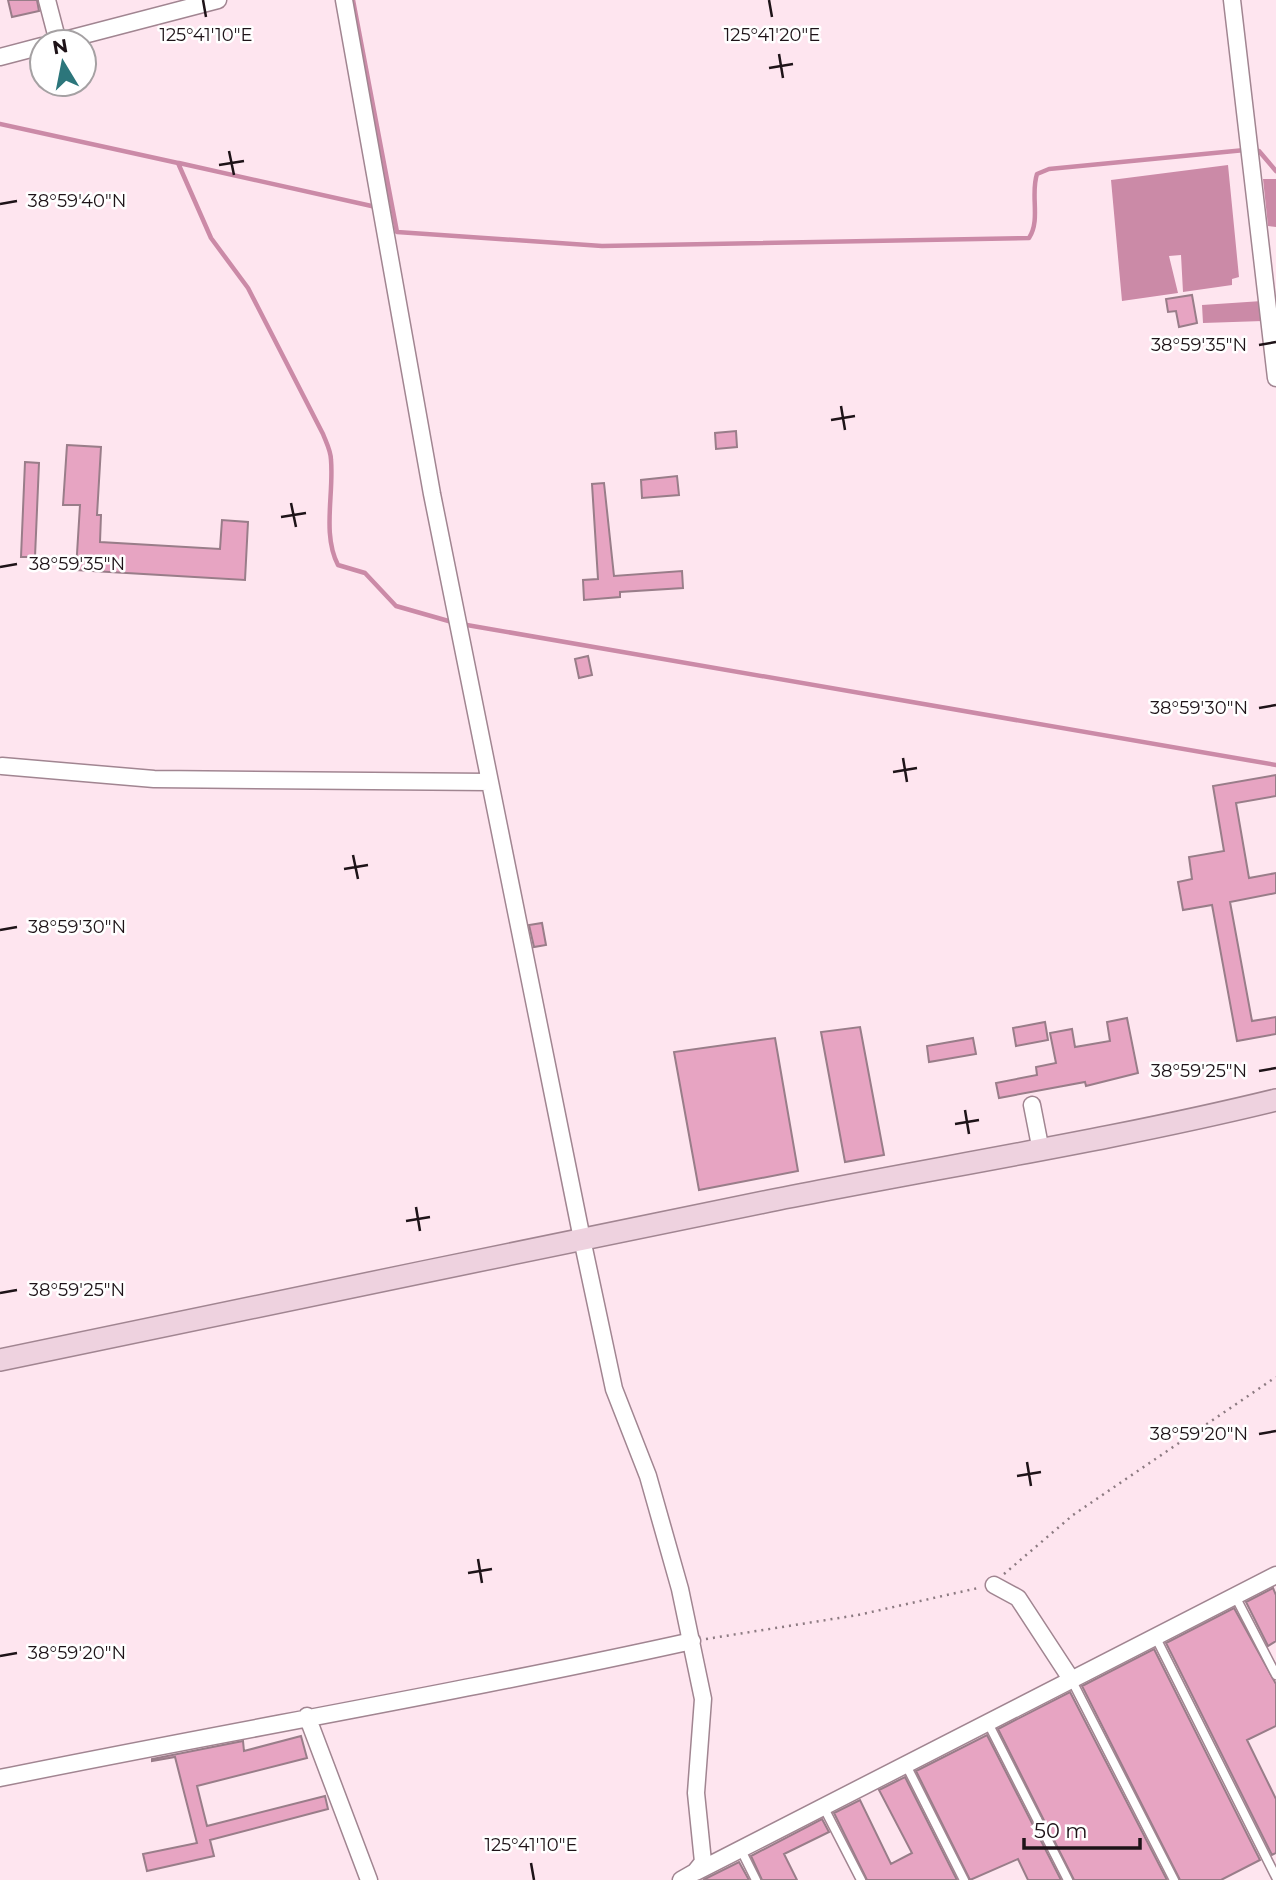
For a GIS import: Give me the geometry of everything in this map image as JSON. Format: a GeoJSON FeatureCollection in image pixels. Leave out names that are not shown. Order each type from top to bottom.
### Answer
{"type":"FeatureCollection","features":[{"type":"Feature","properties":{"kind":"street"},"geometry":{"type":"LineString","coordinates":[[47,0],[54,28]]}},
{"type":"Feature","properties":{"kind":"street"},"geometry":{"type":"LineString","coordinates":[[95,28],[149,8],[218,0]]}},
{"type":"Feature","properties":{"kind":"street"},"geometry":{"type":"LineString","coordinates":[[344,0],[432,494],[582,1239],[614,1389],[648,1476],[692,1641],[703,1699],[695,1793],[703,1861],[688,1876]]}},
{"type":"Feature","properties":{"kind":"street"},"geometry":{"type":"LineString","coordinates":[[1233,0],[1276,379]]}},
{"type":"Feature","properties":{"kind":"street"},"geometry":{"type":"LineString","coordinates":[[0,57],[28,50]]}},
{"type":"Feature","properties":{"kind":"street"},"geometry":{"type":"LineString","coordinates":[[2,766],[154,779],[490,782]]}},
{"type":"Feature","properties":{"kind":"street"},"geometry":{"type":"LineString","coordinates":[[0,1360],[582,1239],[1041,1151],[1276,1100]]}},
{"type":"Feature","properties":{"kind":"street"},"geometry":{"type":"LineString","coordinates":[[1032,1105],[1041,1151]]}},
{"type":"Feature","properties":{"kind":"street"},"geometry":{"type":"LineString","coordinates":[[688,1876],[1276,1575]]}},
{"type":"Feature","properties":{"kind":"street"},"geometry":{"type":"LineString","coordinates":[[994,1585],[1018,1598],[1071,1679]]}},
{"type":"Feature","properties":{"kind":"street"},"geometry":{"type":"LineString","coordinates":[[0,1778],[307,1716],[536,1675],[692,1641]]}},
{"type":"Feature","properties":{"kind":"street"},"geometry":{"type":"LineString","coordinates":[[307,1716],[369,1880]]}},
{"type":"Feature","properties":{"kind":"lane"},"geometry":{"type":"LineString","coordinates":[[1235,1596],[1276,1675]]}},
{"type":"Feature","properties":{"kind":"lane"},"geometry":{"type":"LineString","coordinates":[[1155,1636],[1276,1877]]}},
{"type":"Feature","properties":{"kind":"lane"},"geometry":{"type":"LineString","coordinates":[[1071,1679],[1174,1880]]}},
{"type":"Feature","properties":{"kind":"lane"},"geometry":{"type":"LineString","coordinates":[[988,1723],[1068,1880]]}},
{"type":"Feature","properties":{"kind":"lane"},"geometry":{"type":"LineString","coordinates":[[906,1765],[964,1880]]}},
{"type":"Feature","properties":{"kind":"lane"},"geometry":{"type":"LineString","coordinates":[[824,1808],[861,1880]]}},
{"type":"Feature","properties":{"kind":"lane"},"geometry":{"type":"LineString","coordinates":[[741,1850],[756,1880]]}},
{"type":"Feature","properties":{"kind":"path"},"geometry":{"type":"LineString","coordinates":[[692,1641],[858,1615],[994,1585],[1027,1552],[1073,1515],[1276,1377]]}},
{"type":"Feature","properties":{"kind":"shaded area"},"geometry":{"type":"Polygon","coordinates":[[[1228,165],[1239,277],[1232,279],[1232,285],[1183,292],[1181,255],[1169,256],[1178,293],[1122,301],[1111,180],[1228,165]]]}},
{"type":"Feature","properties":{"kind":"shaded area"},"geometry":{"type":"Polygon","coordinates":[[[1263,179],[1276,179],[1276,227],[1268,226],[1263,179]]]}},
{"type":"Feature","properties":{"kind":"shaded area"},"geometry":{"type":"Polygon","coordinates":[[[1262,301],[1263,321],[1203,323],[1202,305],[1262,301]]]}},
{"type":"Feature","properties":{"kind":"building"},"geometry":{"type":"Polygon","coordinates":[[[8,0],[37,0],[39,11],[12,17],[8,0]]]}},
{"type":"Feature","properties":{"kind":"building"},"geometry":{"type":"Polygon","coordinates":[[[1192,295],[1197,323],[1179,327],[1176,311],[1168,312],[1166,299],[1192,295]]]}},
{"type":"Feature","properties":{"kind":"building"},"geometry":{"type":"Polygon","coordinates":[[[736,431],[737,447],[716,449],[715,433],[736,431]]]}},
{"type":"Feature","properties":{"kind":"building"},"geometry":{"type":"Polygon","coordinates":[[[67,445],[101,447],[97,515],[101,515],[100,542],[220,549],[222,520],[248,522],[245,580],[76,570],[80,505],[63,505],[67,445]]]}},
{"type":"Feature","properties":{"kind":"building"},"geometry":{"type":"Polygon","coordinates":[[[25,462],[39,463],[35,557],[21,557],[25,462]]]}},
{"type":"Feature","properties":{"kind":"building"},"geometry":{"type":"Polygon","coordinates":[[[677,476],[679,495],[642,498],[641,480],[677,476]]]}},
{"type":"Feature","properties":{"kind":"building"},"geometry":{"type":"Polygon","coordinates":[[[604,483],[614,576],[682,571],[683,588],[620,592],[620,597],[584,600],[583,580],[598,579],[592,484],[604,483]]]}},
{"type":"Feature","properties":{"kind":"building"},"geometry":{"type":"Polygon","coordinates":[[[588,656],[592,675],[579,678],[575,659],[588,656]]]}},
{"type":"Feature","properties":{"kind":"building"},"geometry":{"type":"Polygon","coordinates":[[[1276,775],[1276,796],[1236,803],[1249,878],[1276,873],[1276,893],[1230,902],[1252,1021],[1276,1017],[1276,1034],[1237,1041],[1212,905],[1183,910],[1178,882],[1192,879],[1189,857],[1224,851],[1213,786],[1276,775]]]}},
{"type":"Feature","properties":{"kind":"building"},"geometry":{"type":"Polygon","coordinates":[[[542,923],[546,945],[534,947],[529,925],[542,923]]]}},
{"type":"Feature","properties":{"kind":"building"},"geometry":{"type":"Polygon","coordinates":[[[1127,1018],[1138,1073],[1086,1086],[1085,1082],[999,1098],[996,1083],[1037,1075],[1036,1067],[1056,1063],[1050,1033],[1072,1029],[1075,1047],[1110,1041],[1107,1022],[1127,1018]]]}},
{"type":"Feature","properties":{"kind":"building"},"geometry":{"type":"Polygon","coordinates":[[[1045,1022],[1048,1040],[1016,1046],[1013,1028],[1045,1022]]]}},
{"type":"Feature","properties":{"kind":"building"},"geometry":{"type":"Polygon","coordinates":[[[860,1027],[884,1155],[845,1162],[821,1032],[860,1027]]]}},
{"type":"Feature","properties":{"kind":"building"},"geometry":{"type":"Polygon","coordinates":[[[775,1038],[798,1171],[699,1190],[674,1052],[775,1038]]]}},
{"type":"Feature","properties":{"kind":"building"},"geometry":{"type":"Polygon","coordinates":[[[973,1038],[976,1054],[929,1062],[927,1046],[973,1038]]]}},
{"type":"Feature","properties":{"kind":"building"},"geometry":{"type":"Polygon","coordinates":[[[1273,1588],[1276,1595],[1276,1641],[1268,1646],[1246,1602],[1273,1588]]]}},
{"type":"Feature","properties":{"kind":"building"},"geometry":{"type":"Polygon","coordinates":[[[1234,1608],[1276,1684],[1276,1726],[1247,1740],[1276,1799],[1276,1853],[1272,1855],[1166,1643],[1234,1608]]]}},
{"type":"Feature","properties":{"kind":"building"},"geometry":{"type":"Polygon","coordinates":[[[1154,1649],[1260,1860],[1221,1880],[1180,1880],[1082,1686],[1154,1649]]]}},
{"type":"Feature","properties":{"kind":"building"},"geometry":{"type":"Polygon","coordinates":[[[1070,1692],[1167,1880],[1074,1880],[998,1729],[1070,1692]]]}},
{"type":"Feature","properties":{"kind":"building"},"geometry":{"type":"Polygon","coordinates":[[[987,1735],[1061,1880],[1028,1880],[1018,1859],[970,1880],[916,1771],[987,1735]]]}},
{"type":"Feature","properties":{"kind":"building"},"geometry":{"type":"Polygon","coordinates":[[[301,1736],[307,1758],[197,1786],[207,1826],[325,1796],[328,1809],[210,1840],[214,1856],[147,1871],[143,1854],[197,1843],[175,1757],[152,1759],[243,1741],[244,1751],[301,1736]]]}},
{"type":"Feature","properties":{"kind":"building"},"geometry":{"type":"Polygon","coordinates":[[[905,1777],[957,1880],[867,1880],[834,1813],[860,1800],[891,1864],[912,1853],[879,1790],[905,1777]]]}},
{"type":"Feature","properties":{"kind":"building"},"geometry":{"type":"Polygon","coordinates":[[[822,1819],[829,1832],[784,1854],[797,1880],[762,1880],[751,1856],[822,1819]]]}},
{"type":"Feature","properties":{"kind":"building"},"geometry":{"type":"Polygon","coordinates":[[[739,1862],[749,1880],[703,1880],[739,1862]]]}},
{"type":"Feature","properties":{"kind":"waterway"},"geometry":{"type":"LineString","coordinates":[[353,0],[397,232],[602,246],[1029,238],[1033,231],[1037,174],[1049,169],[1245,150],[1259,151],[1276,171]]}},
{"type":"Feature","properties":{"kind":"waterway"},"geometry":{"type":"LineString","coordinates":[[0,124],[178,163],[211,238],[248,288],[327,443],[332,473],[331,540],[338,565],[365,573],[396,606],[452,622]]}},
{"type":"Feature","properties":{"kind":"waterway"},"geometry":{"type":"LineString","coordinates":[[179,163],[376,207]]}},
{"type":"Feature","properties":{"kind":"waterway"},"geometry":{"type":"LineString","coordinates":[[461,624],[1276,765]]}}]}
